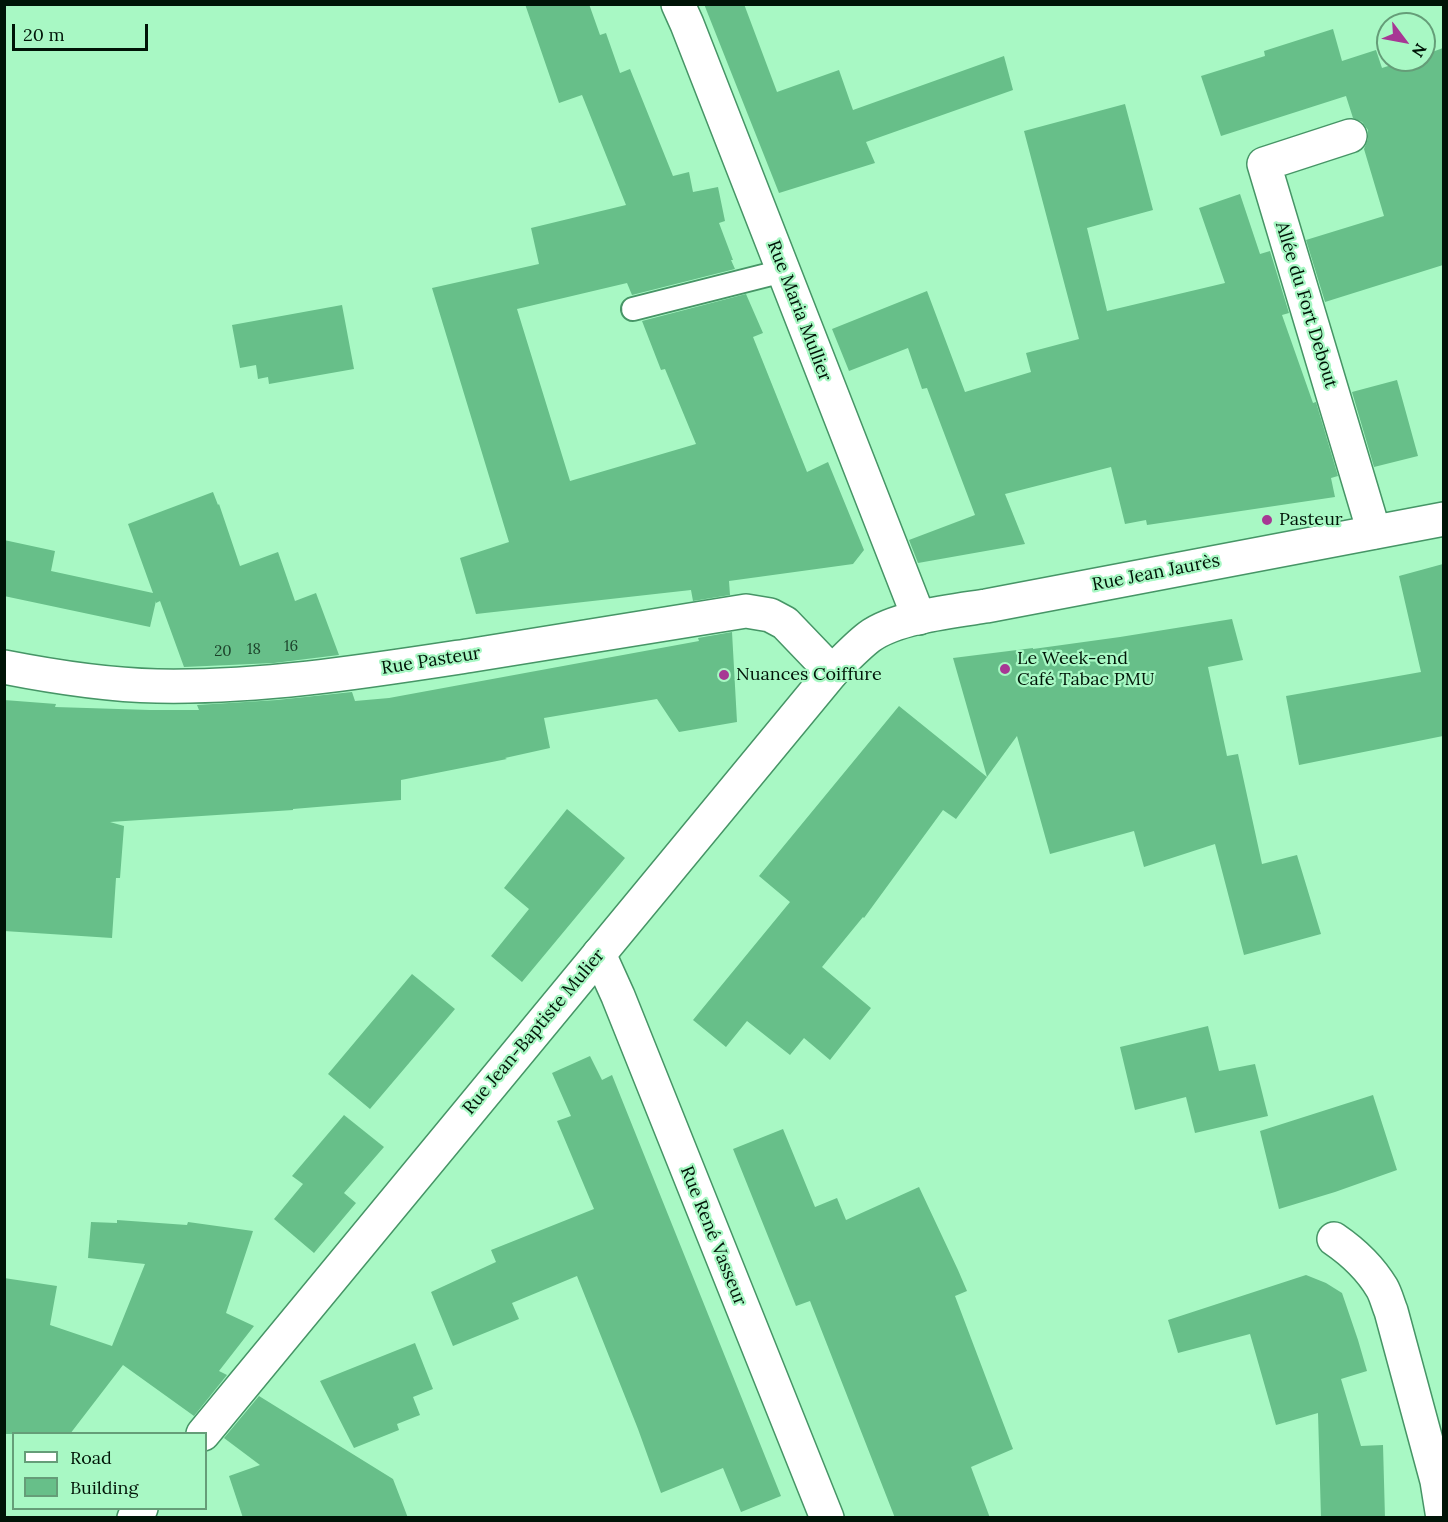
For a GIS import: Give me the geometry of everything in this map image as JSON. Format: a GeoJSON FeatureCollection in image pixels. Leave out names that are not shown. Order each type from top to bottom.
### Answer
{"type":"FeatureCollection","features":[{"type":"Feature","properties":{"kind":"street","name":"Rue Maria Mullier"},"geometry":{"type":"LineString","coordinates":[[678,4],[919,618]]}},
{"type":"Feature","properties":{"kind":"street","name":"Allée du Fort Debout"},"geometry":{"type":"LineString","coordinates":[[1350,136],[1264,164],[1374,532]]}},
{"type":"Feature","properties":{"kind":"street","name":"Rue Jean Jaurès"},"geometry":{"type":"LineString","coordinates":[[870,636],[885,628],[919,618],[1443,519]]}},
{"type":"Feature","properties":{"kind":"street","name":"Rue Pasteur"},"geometry":{"type":"LineString","coordinates":[[4,667],[100,682],[156,686],[215,686],[381,669],[746,611],[770,615],[785,623],[832,672]]}},
{"type":"Feature","properties":{"kind":"street","name":"Rue Jean-Baptiste Mulier"},"geometry":{"type":"LineString","coordinates":[[205,1432],[832,672],[870,636]]}},
{"type":"Feature","properties":{"kind":"street","name":"Rue René Vasseur"},"geometry":{"type":"LineString","coordinates":[[599,954],[618,996],[827,1518]]}},
{"type":"Feature","properties":{"kind":"street"},"geometry":{"type":"LineString","coordinates":[[1334,1239],[1351,1251],[1362,1263],[1382,1289],[1391,1311],[1437,1481],[1443,1518]]}},
{"type":"Feature","properties":{"kind":"lane"},"geometry":{"type":"LineString","coordinates":[[633,309],[783,271]]}},
{"type":"Feature","properties":{"kind":"building"},"geometry":{"type":"Polygon","coordinates":[[[525,4],[589,4],[600,35],[606,33],[620,73],[630,69],[673,176],[689,172],[693,192],[718,187],[725,221],[719,223],[735,269],[632,295],[627,283],[517,309],[570,481],[696,444],[665,369],[661,370],[642,321],[746,294],[763,333],[753,337],[807,472],[828,462],[864,550],[853,564],[729,581],[730,595],[693,601],[691,590],[476,614],[460,558],[509,542],[432,288],[539,264],[531,228],[626,205],[582,95],[559,103],[525,4]]]}},
{"type":"Feature","properties":{"kind":"building"},"geometry":{"type":"Polygon","coordinates":[[[704,4],[744,4],[777,92],[839,70],[853,110],[1004,56],[1013,90],[866,142],[875,163],[779,193],[704,4]]]}},
{"type":"Feature","properties":{"kind":"building"},"geometry":{"type":"Polygon","coordinates":[[[1333,29],[1342,61],[1376,50],[1376,72],[1436,72],[1436,51],[1443,48],[1443,265],[1325,302],[1306,240],[1384,216],[1364,149],[1368,139],[1368,130],[1362,122],[1353,118],[1346,96],[1221,136],[1201,76],[1265,56],[1264,51],[1333,29]]]}},
{"type":"Feature","properties":{"kind":"building"},"geometry":{"type":"Polygon","coordinates":[[[1125,104],[1153,210],[1087,228],[1107,311],[1225,283],[1199,208],[1240,194],[1260,254],[1270,251],[1289,313],[1282,315],[1313,403],[1316,402],[1338,476],[1331,478],[1335,497],[1147,525],[1146,520],[1125,524],[1111,467],[1005,494],[1025,544],[918,563],[909,540],[975,515],[927,388],[922,389],[908,348],[849,371],[832,329],[927,291],[965,392],[1031,372],[1026,353],[1079,339],[1024,131],[1125,104]]]}},
{"type":"Feature","properties":{"kind":"building"},"geometry":{"type":"Polygon","coordinates":[[[342,305],[354,369],[269,384],[268,377],[258,379],[256,365],[240,368],[232,325],[342,305]]]}},
{"type":"Feature","properties":{"kind":"building"},"geometry":{"type":"Polygon","coordinates":[[[1397,380],[1418,456],[1374,467],[1352,392],[1397,380]]]}},
{"type":"Feature","properties":{"kind":"building"},"geometry":{"type":"Polygon","coordinates":[[[213,492],[240,566],[278,552],[295,601],[316,593],[339,655],[274,663],[184,667],[160,601],[156,603],[156,601],[150,627],[4,596],[4,540],[55,551],[51,571],[153,593],[128,524],[213,492]]]}},
{"type":"Feature","properties":{"kind":"building"},"geometry":{"type":"Polygon","coordinates":[[[1443,564],[1443,736],[1299,765],[1286,696],[1421,672],[1399,576],[1443,564]]]}},
{"type":"Feature","properties":{"kind":"building"},"geometry":{"type":"Polygon","coordinates":[[[1232,619],[1243,660],[1208,667],[1227,756],[1238,754],[1262,864],[1297,855],[1321,934],[1244,955],[1215,844],[1144,867],[1134,831],[1050,854],[1017,736],[987,777],[953,658],[1120,637],[1232,619]]]}},
{"type":"Feature","properties":{"kind":"building"},"geometry":{"type":"Polygon","coordinates":[[[732,632],[737,722],[679,732],[657,699],[544,718],[550,748],[401,780],[401,800],[293,810],[110,822],[124,826],[120,878],[116,878],[112,938],[4,931],[4,700],[56,704],[55,707],[199,710],[197,705],[352,692],[355,701],[389,698],[699,641],[698,638],[732,632]]]}},
{"type":"Feature","properties":{"kind":"building"},"geometry":{"type":"Polygon","coordinates":[[[899,706],[987,777],[956,819],[943,810],[864,918],[822,967],[871,1008],[830,1060],[804,1038],[790,1055],[747,1021],[726,1047],[693,1020],[790,902],[759,876],[899,706]]]}},
{"type":"Feature","properties":{"kind":"building"},"geometry":{"type":"Polygon","coordinates":[[[567,809],[625,858],[522,982],[491,956],[529,909],[504,888],[567,809]]]}},
{"type":"Feature","properties":{"kind":"building"},"geometry":{"type":"Polygon","coordinates":[[[412,974],[455,1009],[370,1109],[328,1074],[412,974]]]}},
{"type":"Feature","properties":{"kind":"building"},"geometry":{"type":"Polygon","coordinates":[[[1208,1026],[1219,1071],[1255,1064],[1268,1116],[1195,1133],[1186,1097],[1135,1110],[1120,1047],[1208,1026]]]}},
{"type":"Feature","properties":{"kind":"building"},"geometry":{"type":"Polygon","coordinates":[[[590,1056],[602,1080],[612,1075],[781,1496],[741,1512],[723,1468],[661,1493],[577,1276],[512,1303],[519,1319],[453,1346],[431,1292],[496,1262],[491,1250],[594,1209],[557,1121],[571,1116],[552,1073],[590,1056]]]}},
{"type":"Feature","properties":{"kind":"building"},"geometry":{"type":"Polygon","coordinates":[[[1373,1095],[1397,1170],[1279,1209],[1260,1131],[1373,1095]]]}},
{"type":"Feature","properties":{"kind":"building"},"geometry":{"type":"Polygon","coordinates":[[[344,1115],[384,1147],[344,1193],[356,1203],[314,1253],[274,1219],[303,1184],[292,1176],[344,1115]]]}},
{"type":"Feature","properties":{"kind":"building"},"geometry":{"type":"Polygon","coordinates":[[[783,1129],[815,1207],[837,1198],[846,1220],[919,1187],[967,1291],[955,1296],[1013,1449],[971,1467],[990,1518],[895,1518],[810,1301],[796,1306],[733,1149],[783,1129]]]}},
{"type":"Feature","properties":{"kind":"building"},"geometry":{"type":"Polygon","coordinates":[[[117,1220],[187,1225],[188,1222],[253,1231],[226,1313],[254,1326],[219,1371],[227,1375],[194,1416],[123,1365],[72,1432],[4,1434],[4,1278],[57,1286],[50,1325],[112,1346],[145,1264],[88,1258],[91,1222],[117,1223],[117,1220]]]}},
{"type":"Feature","properties":{"kind":"building"},"geometry":{"type":"Polygon","coordinates":[[[1306,1275],[1342,1293],[1358,1340],[1367,1371],[1341,1379],[1361,1446],[1383,1445],[1385,1518],[1321,1518],[1318,1413],[1276,1425],[1250,1334],[1178,1353],[1168,1320],[1306,1275]]]}},
{"type":"Feature","properties":{"kind":"building"},"geometry":{"type":"Polygon","coordinates":[[[415,1343],[433,1389],[413,1397],[420,1415],[397,1424],[399,1430],[354,1448],[320,1381],[415,1343]]]}},
{"type":"Feature","properties":{"kind":"building"},"geometry":{"type":"Polygon","coordinates":[[[259,1396],[393,1479],[408,1518],[243,1518],[229,1476],[260,1465],[224,1438],[259,1396]]]}},
{"type":"Feature","properties":{"kind":"place","name":"Pasteur"},"geometry":{"type":"Point","coordinates":[1267,520]}},
{"type":"Feature","properties":{"kind":"place","name":"Le Week-end Café Tabac PMU"},"geometry":{"type":"Point","coordinates":[1005,669]}},
{"type":"Feature","properties":{"kind":"place","name":"Nuances Coiffure"},"geometry":{"type":"Point","coordinates":[724,675]}}]}
